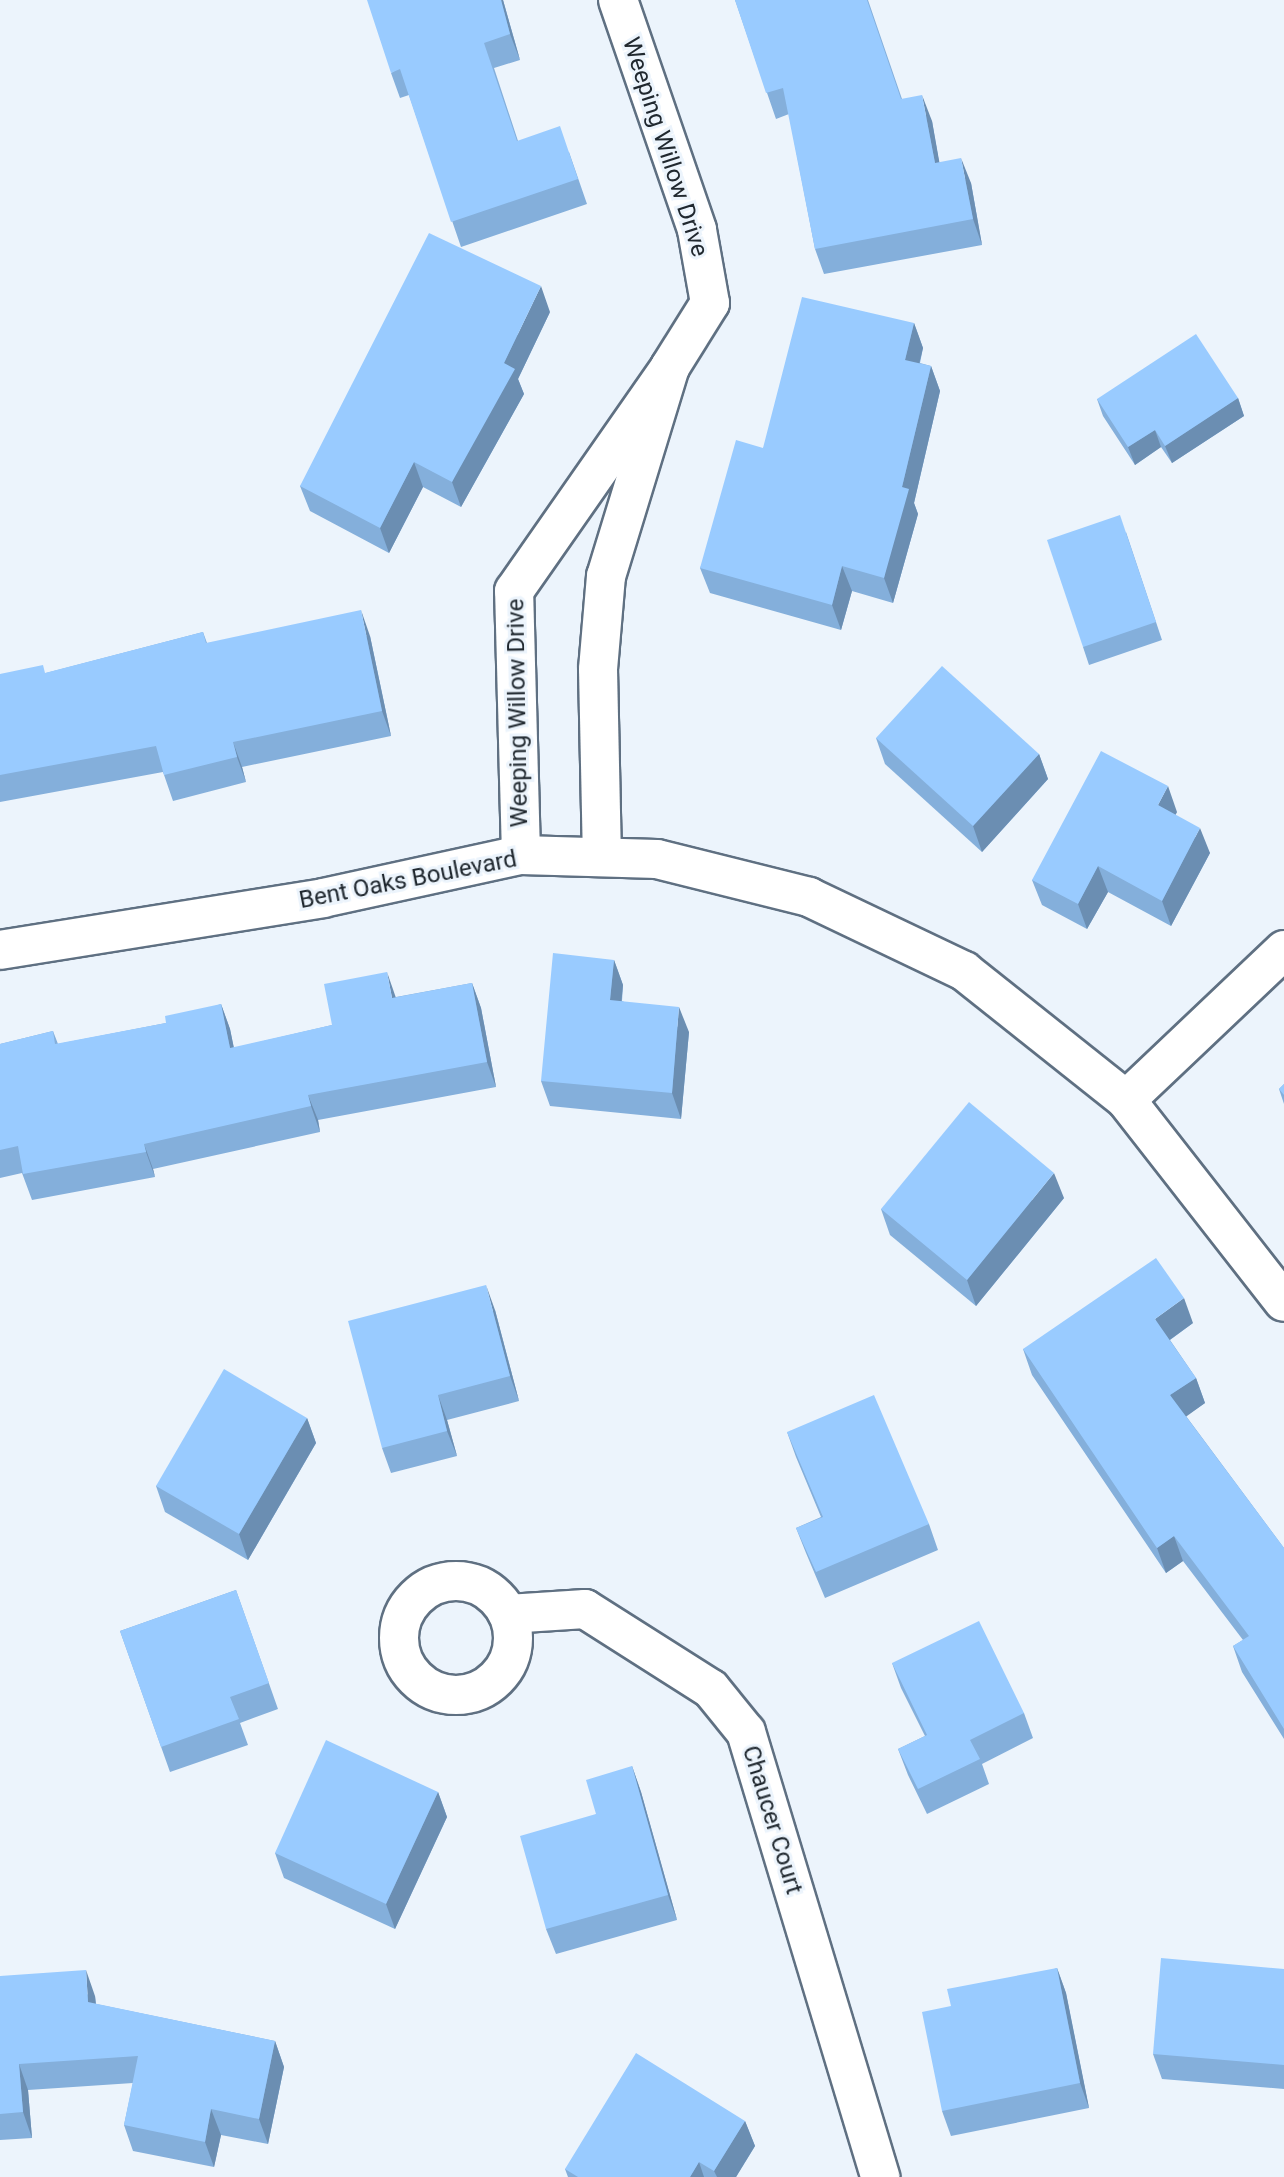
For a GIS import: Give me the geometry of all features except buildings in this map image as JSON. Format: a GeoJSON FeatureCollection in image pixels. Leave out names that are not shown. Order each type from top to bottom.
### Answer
{"type":"FeatureCollection","features":[{"type":"Feature","properties":{"kind":"street","name":"Weeping Willow Drive"},"geometry":{"type":"LineString","coordinates":[[521,855],[514,591],[670,367],[710,303],[697,229],[618,0]]}},
{"type":"Feature","properties":{"kind":"street","name":"Weeping Willow Drive"},"geometry":{"type":"LineString","coordinates":[[602,857],[598,669],[606,576],[670,367]]}},
{"type":"Feature","properties":{"kind":"street","name":"Bent Oaks Boulevard"},"geometry":{"type":"LineString","coordinates":[[0,950],[323,898],[521,855],[657,859],[809,897],[964,971],[1126,1100],[1284,1302]]}},
{"type":"Feature","properties":{"kind":"street"},"geometry":{"type":"LineString","coordinates":[[1126,1100],[1284,950]]}},
{"type":"Feature","properties":{"kind":"street","name":"Chaucer Court"},"geometry":{"type":"LineString","coordinates":[[508,1614],[585,1609],[711,1689],[746,1732],[880,2177]]}}]}
